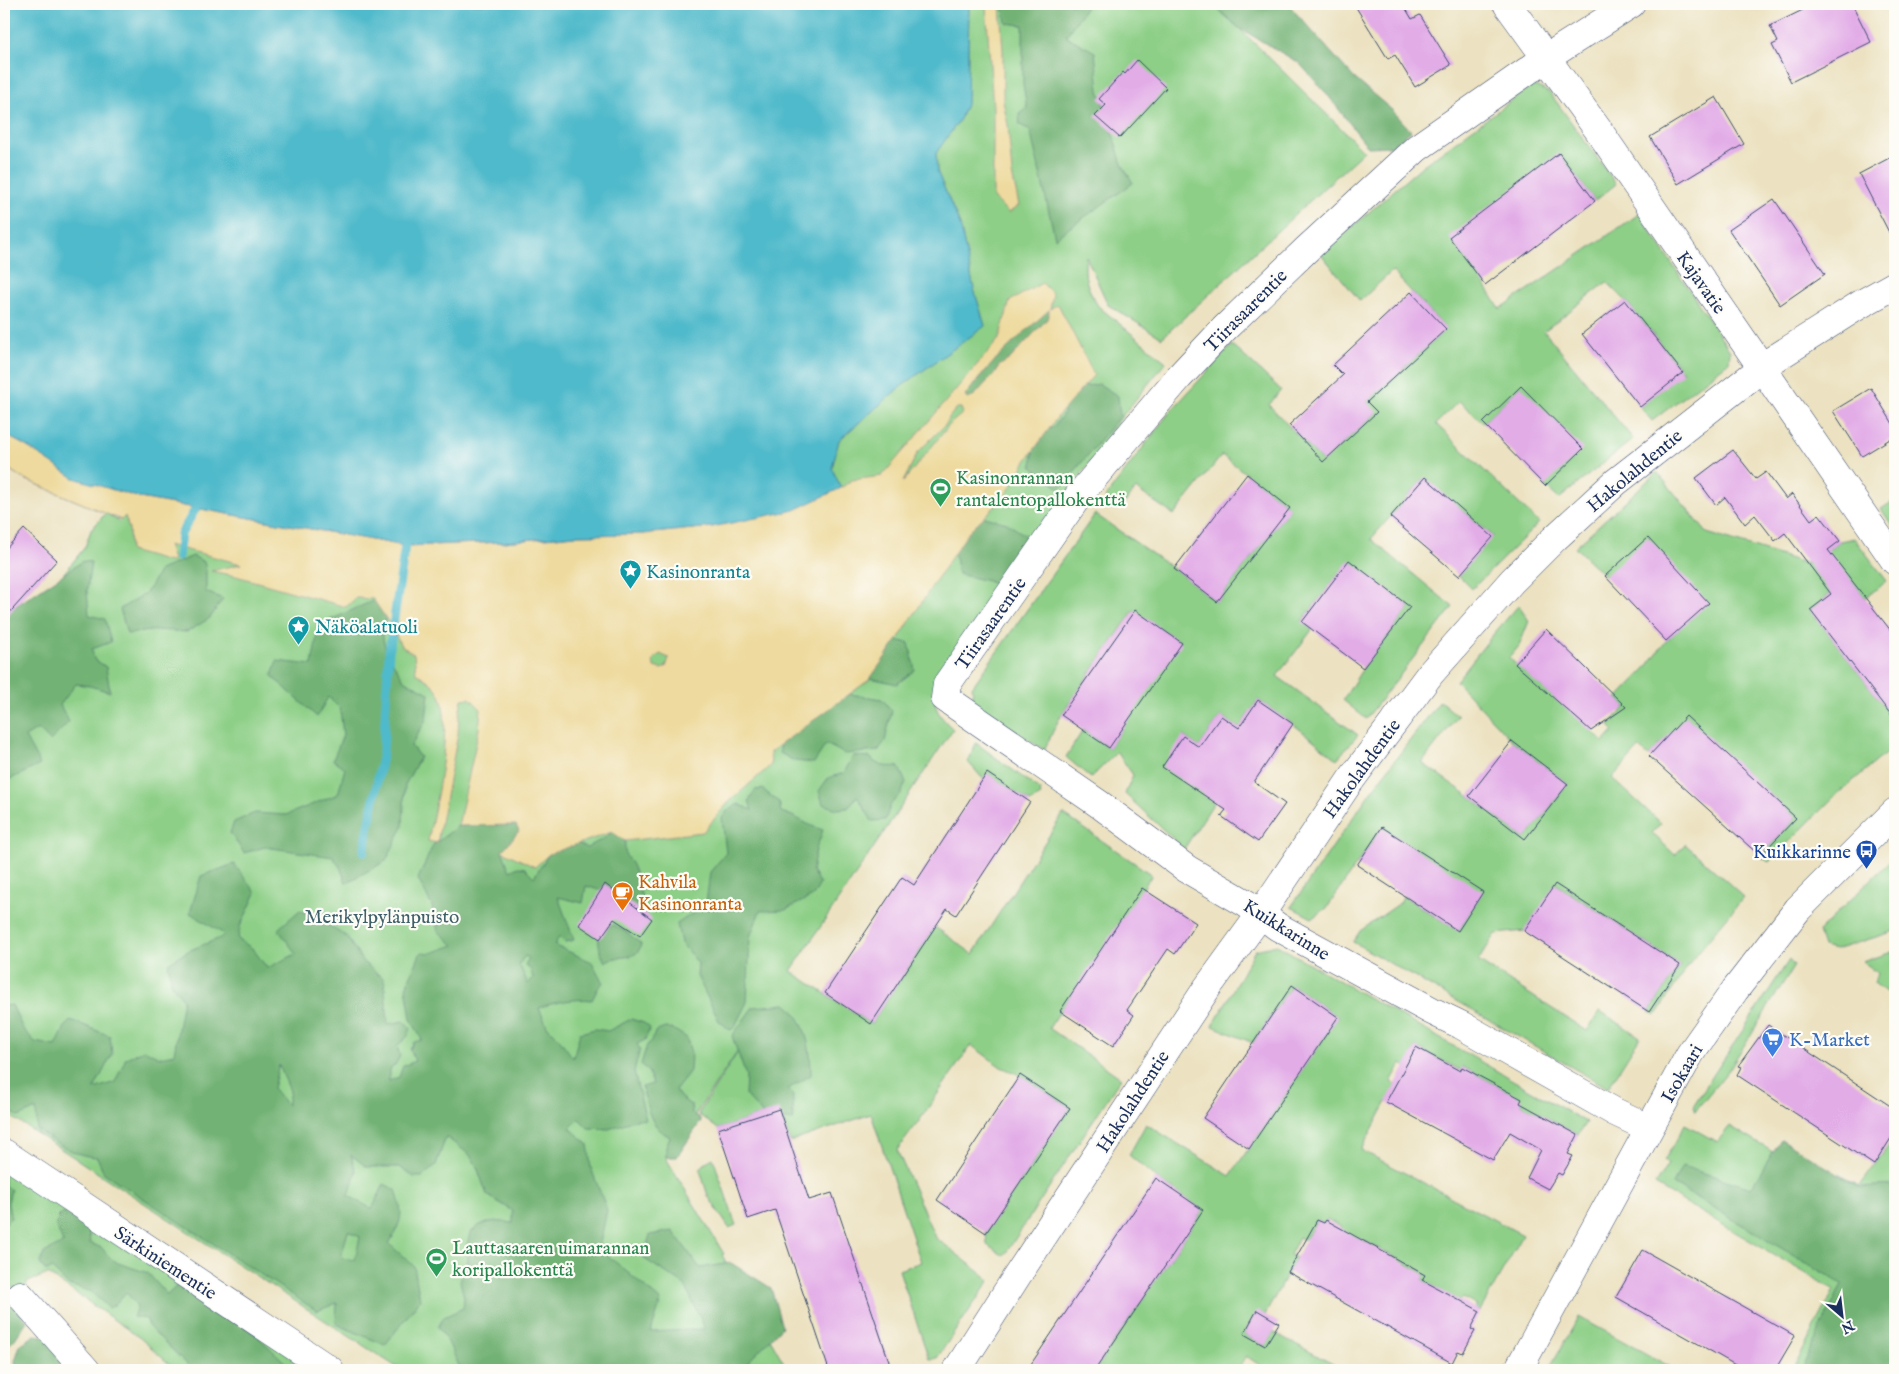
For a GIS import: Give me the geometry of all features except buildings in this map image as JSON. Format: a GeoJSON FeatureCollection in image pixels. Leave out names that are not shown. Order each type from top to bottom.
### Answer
{"type":"FeatureCollection","features":[{"type":"Feature","properties":{"kind":"street","name":"Kajavatie"},"geometry":{"type":"LineString","coordinates":[[1507,4],[1599,131],[1895,562]]}},
{"type":"Feature","properties":{"kind":"street","name":"Tiirasaarentie"},"geometry":{"type":"LineString","coordinates":[[945,698],[947,684],[1079,495],[1179,377],[1224,329],[1306,250],[1428,140],[1546,58],[1631,4]]}},
{"type":"Feature","properties":{"kind":"street","name":"Hakolahdentie"},"geometry":{"type":"LineString","coordinates":[[957,1370],[1202,995],[1260,915],[1350,780],[1430,674],[1469,628],[1554,539],[1616,482],[1761,368],[1861,304],[1895,285]]}},
{"type":"Feature","properties":{"kind":"street","name":"Kuikkarinne"},"geometry":{"type":"LineString","coordinates":[[945,698],[1099,804],[1186,868],[1247,904],[1278,927],[1461,1025],[1615,1112],[1649,1128]]}},
{"type":"Feature","properties":{"kind":"street","name":"Isokaari"},"geometry":{"type":"LineString","coordinates":[[1518,1370],[1690,1054],[1735,990],[1798,909],[1895,812]]}},
{"type":"Feature","properties":{"kind":"street","name":"Särkiniementie"},"geometry":{"type":"LineString","coordinates":[[4,1153],[330,1370]]}},
{"type":"Feature","properties":{"kind":"street"},"geometry":{"type":"LineString","coordinates":[[20,1295],[86,1370]]}},
{"type":"Feature","properties":{"kind":"green space","name":"Merikylpylänpuisto"},"geometry":{"type":"Polygon","coordinates":[[[969,4],[1056,4],[1052,36],[1070,4],[1212,4],[1239,28],[1364,151],[1162,338],[1108,305],[1086,256],[1085,270],[1087,282],[1098,306],[1166,362],[1124,414],[942,670],[935,695],[936,708],[953,729],[791,971],[871,1024],[935,927],[973,954],[1063,814],[1152,875],[1049,1028],[1121,1078],[1004,1256],[987,1245],[986,1233],[1070,1108],[1020,1075],[1001,1067],[971,1045],[897,1150],[935,1237],[990,1280],[937,1358],[929,1359],[899,1270],[921,1262],[871,1114],[790,1142],[779,1109],[718,1129],[698,1114],[752,1030],[666,1158],[724,1254],[722,1255],[788,1370],[401,1370],[4,1112],[4,640],[9,641],[85,547],[91,530],[106,513],[119,522],[140,498],[405,546],[840,488],[832,468],[839,440],[899,388],[985,326],[974,289],[960,225],[937,171],[936,153],[960,119],[967,102],[969,4]]]}},
{"type":"Feature","properties":{"kind":"green space"},"geometry":{"type":"Polygon","coordinates":[[[1003,4],[1088,4],[1066,36],[1095,52],[1099,90],[1122,164],[1133,183],[1055,238],[1030,130],[1020,125],[1019,114],[1027,108],[1023,84],[1023,25],[1006,23],[1003,4]]]}},
{"type":"Feature","properties":{"kind":"green space"},"geometry":{"type":"Polygon","coordinates":[[[1212,4],[1288,4],[1354,78],[1393,111],[1411,131],[1392,146],[1368,147],[1326,93],[1299,63],[1239,28],[1212,4]]]}},
{"type":"Feature","properties":{"kind":"green space"},"geometry":{"type":"Polygon","coordinates":[[[1533,85],[1550,93],[1616,184],[1595,201],[1559,154],[1485,285],[1500,309],[1639,214],[1730,351],[1729,362],[1652,421],[1640,407],[1683,372],[1625,300],[1607,282],[1544,331],[1633,439],[1559,499],[1545,486],[1521,386],[1483,423],[1459,401],[1436,424],[1539,523],[1472,589],[1459,576],[1493,536],[1424,478],[1371,539],[1453,607],[1366,719],[1343,700],[1363,668],[1410,607],[1349,561],[1302,621],[1312,630],[1277,676],[1358,735],[1337,759],[1293,724],[1258,700],[1239,728],[1221,716],[1199,747],[1183,736],[1233,773],[1184,849],[1125,794],[1133,775],[1117,752],[1091,778],[1066,757],[1083,730],[1109,748],[1181,642],[1134,610],[1061,715],[1044,750],[974,703],[972,687],[1095,514],[1174,569],[1217,602],[1290,508],[1222,455],[1174,515],[1136,489],[1120,509],[1105,498],[1169,413],[1232,345],[1281,390],[1269,405],[1323,462],[1376,413],[1367,402],[1446,329],[1392,271],[1360,301],[1321,254],[1422,166],[1533,85]]]}},
{"type":"Feature","properties":{"kind":"green space"},"geometry":{"type":"Polygon","coordinates":[[[1050,309],[1049,317],[1010,359],[1000,366],[973,397],[967,400],[965,396],[994,361],[1050,309]]]}},
{"type":"Feature","properties":{"kind":"green space"},"geometry":{"type":"Polygon","coordinates":[[[1068,376],[1087,386],[1099,384],[1118,396],[1120,416],[1060,489],[1032,467],[1032,427],[1053,428],[1064,413],[1053,395],[1068,376]]]}},
{"type":"Feature","properties":{"kind":"green space"},"geometry":{"type":"Polygon","coordinates":[[[1657,472],[1707,533],[1808,564],[1840,541],[1854,538],[1887,581],[1865,598],[1850,579],[1810,610],[1895,720],[1895,746],[1836,795],[1769,862],[1760,856],[1796,818],[1686,717],[1649,756],[1639,748],[1612,778],[1661,823],[1652,833],[1675,855],[1685,844],[1744,897],[1691,961],[1656,1015],[1649,1012],[1680,965],[1556,884],[1525,931],[1496,934],[1478,961],[1587,1031],[1600,1011],[1640,1037],[1608,1088],[1353,942],[1360,931],[1400,903],[1403,896],[1458,931],[1482,893],[1382,827],[1327,908],[1312,918],[1291,907],[1372,790],[1440,701],[1458,716],[1422,763],[1525,839],[1568,784],[1512,741],[1456,681],[1519,605],[1529,621],[1519,646],[1509,658],[1604,742],[1614,731],[1608,725],[1626,707],[1617,698],[1646,668],[1666,641],[1708,603],[1605,576],[1575,547],[1657,472]]]}},
{"type":"Feature","properties":{"kind":"green space"},"geometry":{"type":"Polygon","coordinates":[[[1895,500],[1895,530],[1881,509],[1895,500]]]}},
{"type":"Feature","properties":{"kind":"green space"},"geometry":{"type":"Polygon","coordinates":[[[974,514],[1007,523],[1028,537],[1023,559],[1000,584],[958,574],[951,536],[974,514]]]}},
{"type":"Feature","properties":{"kind":"green space"},"geometry":{"type":"Polygon","coordinates":[[[193,556],[204,562],[206,592],[223,599],[210,618],[187,632],[158,630],[127,634],[120,609],[146,593],[160,570],[193,556]]]}},
{"type":"Feature","properties":{"kind":"green space"},"geometry":{"type":"Polygon","coordinates":[[[83,561],[91,562],[87,591],[89,615],[105,619],[111,642],[92,649],[94,659],[106,667],[110,692],[76,684],[60,705],[69,722],[50,741],[38,729],[25,737],[40,765],[4,782],[4,614],[83,561]]]}},
{"type":"Feature","properties":{"kind":"green space"},"geometry":{"type":"Polygon","coordinates":[[[377,599],[389,610],[381,630],[386,651],[404,680],[429,693],[426,720],[411,746],[420,757],[405,785],[403,826],[386,861],[346,883],[340,867],[333,857],[265,847],[244,853],[230,833],[234,822],[255,813],[286,815],[338,794],[345,768],[333,760],[343,735],[340,708],[328,697],[317,717],[272,676],[277,661],[312,665],[319,625],[377,599]]]}},
{"type":"Feature","properties":{"kind":"green space"},"geometry":{"type":"Polygon","coordinates":[[[882,637],[909,643],[915,670],[897,684],[870,678],[882,637]]]}},
{"type":"Feature","properties":{"kind":"green space"},"geometry":{"type":"Polygon","coordinates":[[[850,694],[882,699],[892,711],[885,741],[878,751],[845,754],[826,744],[814,763],[794,761],[780,753],[780,734],[850,694]]]}},
{"type":"Feature","properties":{"kind":"green space"},"geometry":{"type":"Polygon","coordinates":[[[976,743],[1040,790],[1041,796],[1030,802],[988,774],[983,779],[968,762],[976,743]]]}},
{"type":"Feature","properties":{"kind":"green space"},"geometry":{"type":"Polygon","coordinates":[[[853,756],[870,757],[882,766],[898,766],[906,782],[901,794],[891,804],[885,820],[872,821],[857,796],[848,808],[837,809],[823,804],[819,791],[828,778],[844,773],[853,756]]]}},
{"type":"Feature","properties":{"kind":"green space"},"geometry":{"type":"Polygon","coordinates":[[[762,789],[779,802],[781,812],[823,830],[816,849],[812,871],[820,884],[813,896],[785,910],[760,911],[750,937],[747,1002],[734,1028],[730,1030],[719,1021],[697,976],[698,963],[681,943],[677,924],[706,904],[710,872],[726,853],[722,818],[728,810],[738,804],[752,810],[749,801],[755,790],[762,789]]]}},
{"type":"Feature","properties":{"kind":"green space"},"geometry":{"type":"Polygon","coordinates":[[[516,825],[519,831],[502,851],[510,871],[518,867],[525,868],[534,877],[549,854],[571,840],[587,848],[612,832],[625,841],[626,855],[634,870],[642,897],[644,925],[602,891],[586,886],[583,903],[558,897],[574,940],[565,942],[560,936],[554,945],[592,962],[603,983],[592,1000],[565,1001],[539,1008],[548,1028],[558,1037],[573,1058],[580,1033],[595,1029],[608,1031],[631,1019],[644,1023],[650,1028],[645,1040],[637,1044],[640,1049],[634,1072],[646,1120],[637,1119],[609,1129],[588,1128],[579,1119],[570,1128],[588,1144],[591,1168],[607,1210],[599,1248],[661,1301],[651,1332],[705,1329],[685,1285],[643,1258],[650,1235],[673,1231],[700,1268],[731,1263],[771,1288],[782,1327],[746,1364],[750,1370],[461,1370],[447,1340],[438,1327],[444,1317],[463,1308],[464,1297],[460,1281],[468,1259],[467,1245],[470,1233],[480,1225],[494,1221],[513,1223],[513,1211],[487,1195],[477,1167],[470,1155],[446,1137],[436,1165],[422,1177],[414,1177],[399,1167],[367,1167],[351,1155],[356,1171],[349,1196],[372,1209],[384,1184],[396,1190],[401,1212],[397,1229],[389,1244],[414,1266],[420,1300],[385,1345],[336,1324],[337,1303],[317,1311],[104,1173],[97,1157],[73,1151],[44,1135],[37,1130],[36,1109],[19,1117],[4,1107],[4,1006],[12,1005],[23,1029],[35,1042],[56,1046],[66,1025],[71,1020],[110,1036],[112,1054],[94,1089],[115,1082],[126,1058],[144,1050],[160,1057],[174,1054],[183,999],[172,985],[168,963],[188,951],[220,938],[224,934],[190,913],[201,876],[234,864],[256,893],[240,927],[238,939],[253,949],[267,968],[296,954],[278,929],[300,910],[346,936],[363,962],[384,979],[388,1024],[404,1021],[411,1029],[407,1037],[397,1046],[400,1056],[395,1065],[389,1070],[389,1081],[399,1077],[403,1066],[415,1061],[410,1049],[414,1042],[422,1040],[411,1019],[406,987],[421,952],[431,953],[454,945],[438,931],[432,906],[418,879],[433,845],[458,826],[516,825]],[[525,956],[519,964],[528,984],[533,978],[531,970],[525,965],[529,958],[525,956]],[[279,1065],[273,1088],[287,1105],[290,1091],[279,1065]],[[348,1231],[341,1258],[355,1260],[360,1237],[348,1231]]]}},
{"type":"Feature","properties":{"kind":"green space"},"geometry":{"type":"Polygon","coordinates":[[[1895,856],[1895,931],[1835,950],[1823,947],[1818,932],[1895,856]]]}},
{"type":"Feature","properties":{"kind":"green space"},"geometry":{"type":"Polygon","coordinates":[[[614,925],[628,933],[641,944],[636,954],[610,959],[605,962],[599,947],[599,930],[614,925]]]}},
{"type":"Feature","properties":{"kind":"green space"},"geometry":{"type":"Polygon","coordinates":[[[1277,945],[1586,1122],[1578,1135],[1520,1103],[1521,1099],[1463,1067],[1460,1070],[1416,1047],[1406,1067],[1401,1064],[1391,1082],[1396,1085],[1361,1150],[1523,1235],[1480,1311],[1475,1309],[1477,1306],[1463,1298],[1460,1301],[1422,1280],[1425,1274],[1367,1242],[1338,1231],[1341,1227],[1327,1219],[1324,1223],[1317,1220],[1305,1240],[1299,1237],[1290,1255],[1296,1258],[1265,1315],[1257,1311],[1244,1334],[1265,1346],[1273,1332],[1344,1370],[1267,1370],[1246,1356],[1238,1370],[1095,1370],[1203,1210],[1156,1178],[1129,1155],[1146,1124],[1230,1176],[1338,1017],[1292,985],[1253,1043],[1213,1026],[1255,950],[1277,945]]]}},
{"type":"Feature","properties":{"kind":"green space"},"geometry":{"type":"Polygon","coordinates":[[[1895,951],[1895,999],[1874,983],[1877,973],[1862,962],[1895,951]]]}},
{"type":"Feature","properties":{"kind":"green space"},"geometry":{"type":"Polygon","coordinates":[[[1789,960],[1794,966],[1728,1071],[1695,1111],[1693,1106],[1789,960]]]}},
{"type":"Feature","properties":{"kind":"green space"},"geometry":{"type":"Polygon","coordinates":[[[786,1004],[799,1018],[803,1027],[809,1046],[811,1075],[788,1089],[793,1096],[793,1120],[768,1120],[745,1095],[746,1076],[732,1036],[753,1007],[786,1004]]]}},
{"type":"Feature","properties":{"kind":"green space"},"geometry":{"type":"Polygon","coordinates":[[[665,1028],[673,1029],[687,1038],[691,1054],[690,1071],[675,1090],[681,1098],[691,1105],[692,1114],[699,1117],[701,1121],[677,1157],[666,1157],[666,1146],[670,1137],[663,1133],[653,1122],[642,1087],[653,1084],[649,1073],[641,1064],[647,1045],[652,1041],[655,1032],[665,1028]]]}},
{"type":"Feature","properties":{"kind":"green space"},"geometry":{"type":"Polygon","coordinates":[[[1685,1124],[1717,1142],[1730,1126],[1831,1187],[1839,1174],[1859,1186],[1895,1137],[1895,1370],[1793,1370],[1834,1290],[1655,1185],[1668,1164],[1664,1161],[1685,1124]]]}},
{"type":"Feature","properties":{"kind":"green space"},"geometry":{"type":"Polygon","coordinates":[[[1781,1139],[1859,1187],[1895,1185],[1895,1370],[1801,1370],[1842,1284],[1673,1184],[1682,1166],[1751,1188],[1781,1139]]]}},
{"type":"Feature","properties":{"kind":"green space"},"geometry":{"type":"Polygon","coordinates":[[[4,1156],[324,1370],[176,1370],[140,1338],[48,1274],[28,1282],[20,1295],[4,1277],[4,1156]]]}},
{"type":"Feature","properties":{"kind":"green space"},"geometry":{"type":"Polygon","coordinates":[[[713,1158],[736,1225],[729,1228],[708,1196],[700,1170],[706,1162],[713,1158]]]}},
{"type":"Feature","properties":{"kind":"green space"},"geometry":{"type":"Polygon","coordinates":[[[4,1185],[11,1190],[8,1203],[11,1218],[4,1225],[4,1185]]]}},
{"type":"Feature","properties":{"kind":"green space"},"geometry":{"type":"Polygon","coordinates":[[[69,1211],[88,1223],[90,1243],[102,1248],[109,1257],[118,1263],[148,1273],[167,1295],[180,1283],[256,1335],[292,1369],[307,1370],[193,1370],[148,1326],[147,1319],[133,1317],[137,1306],[126,1292],[116,1304],[109,1308],[90,1291],[68,1285],[52,1269],[46,1271],[40,1264],[44,1253],[63,1243],[56,1225],[59,1216],[69,1211]]]}},
{"type":"Feature","properties":{"kind":"green space"},"geometry":{"type":"Polygon","coordinates":[[[4,1303],[12,1303],[27,1321],[15,1339],[5,1349],[4,1349],[4,1303]]]}},
{"type":"Feature","properties":{"kind":"green space"},"geometry":{"type":"Polygon","coordinates":[[[1579,1317],[1676,1370],[1548,1370],[1579,1317]]]}},
{"type":"Feature","properties":{"kind":"green space"},"geometry":{"type":"Polygon","coordinates":[[[35,1335],[49,1337],[58,1350],[61,1362],[55,1370],[17,1370],[15,1361],[20,1345],[35,1335]]]}},
{"type":"Feature","properties":{"kind":"sand"},"geometry":{"type":"Polygon","coordinates":[[[986,4],[1000,4],[1003,51],[1003,101],[1008,125],[1012,174],[1019,205],[1009,213],[993,198],[993,109],[986,4]]]}},
{"type":"Feature","properties":{"kind":"sand","name":"Kasinonranta"},"geometry":{"type":"Polygon","coordinates":[[[1042,283],[1053,294],[1050,309],[1058,304],[1094,375],[1059,415],[1026,461],[1004,498],[970,530],[869,680],[770,752],[771,765],[728,803],[703,832],[625,841],[612,832],[549,854],[535,867],[502,851],[519,831],[516,825],[458,826],[479,729],[481,709],[470,698],[462,699],[458,734],[437,843],[428,841],[442,761],[444,717],[442,699],[433,685],[416,673],[414,654],[401,646],[393,629],[373,599],[356,598],[346,607],[236,576],[211,571],[241,564],[168,545],[173,560],[169,562],[130,551],[129,529],[125,516],[121,520],[22,478],[4,466],[4,434],[140,498],[405,546],[504,542],[575,535],[643,534],[712,527],[841,488],[852,480],[882,476],[999,339],[1010,301],[1042,283]],[[1049,310],[984,372],[965,396],[967,399],[973,397],[997,371],[999,366],[1010,359],[1049,317],[1049,310]],[[957,408],[946,424],[918,452],[903,482],[951,423],[963,413],[961,408],[957,408]],[[660,654],[653,660],[654,667],[661,669],[666,667],[669,658],[660,654]]]}},
{"type":"Feature","properties":{"kind":"water"},"geometry":{"type":"Polygon","coordinates":[[[4,4],[969,4],[967,102],[960,119],[936,153],[937,171],[960,225],[974,289],[985,326],[899,388],[839,440],[832,468],[841,488],[795,510],[712,527],[643,534],[575,535],[504,542],[405,546],[140,498],[74,478],[26,446],[4,434],[4,4]]]}},
{"type":"Feature","properties":{"kind":"waterway"},"geometry":{"type":"LineString","coordinates":[[178,557],[181,534],[196,508]]}},
{"type":"Feature","properties":{"kind":"waterway"},"geometry":{"type":"LineString","coordinates":[[364,852],[383,751],[389,652],[405,546]]}},
{"type":"Feature","properties":{"kind":"place","name":"Kasinonrannan rantalentopallokenttä"},"geometry":{"type":"Point","coordinates":[940,507]}},
{"type":"Feature","properties":{"kind":"place","name":"Kasinonranta"},"geometry":{"type":"Point","coordinates":[630,590]}},
{"type":"Feature","properties":{"kind":"place","name":"Näköalatuoli"},"geometry":{"type":"Point","coordinates":[299,645]}},
{"type":"Feature","properties":{"kind":"place","name":"Kuikkarinne"},"geometry":{"type":"Point","coordinates":[1867,870]}},
{"type":"Feature","properties":{"kind":"place","name":"Kahvila Kasinonranta"},"geometry":{"type":"Point","coordinates":[622,911]}},
{"type":"Feature","properties":{"kind":"place","name":"K-Market"},"geometry":{"type":"Point","coordinates":[1773,1058]}},
{"type":"Feature","properties":{"kind":"place","name":"Lauttasaaren uimarannan koripallokenttä"},"geometry":{"type":"Point","coordinates":[436,1277]}}]}
